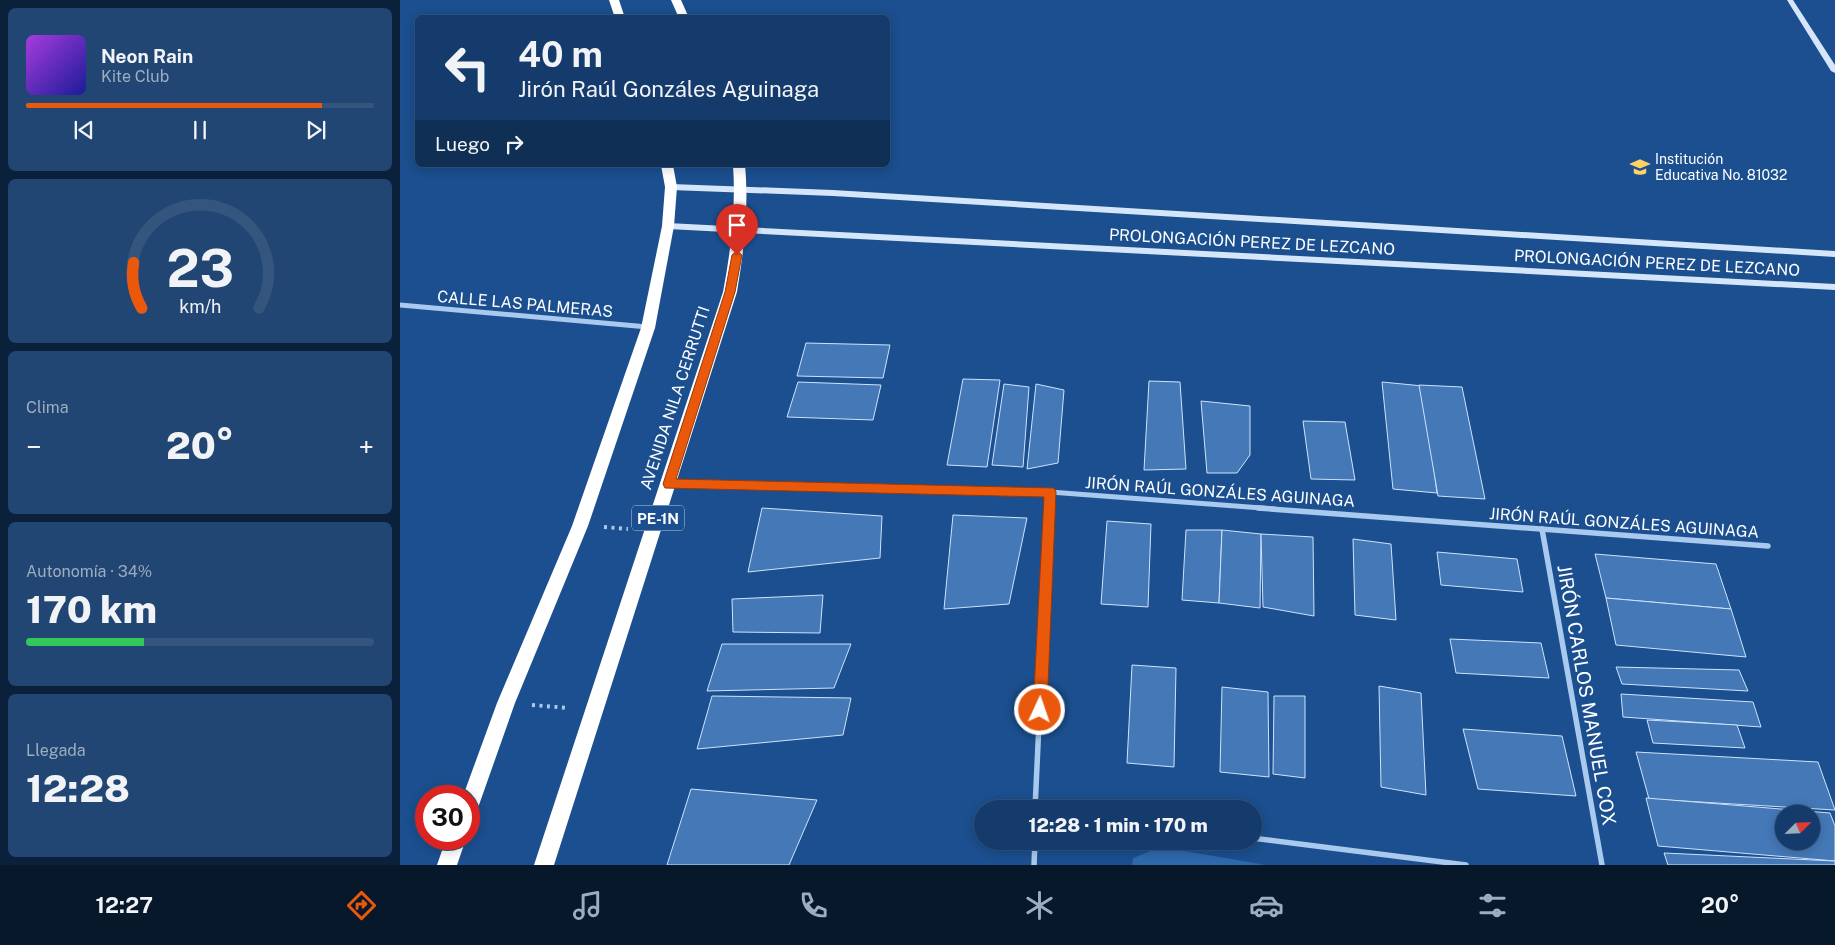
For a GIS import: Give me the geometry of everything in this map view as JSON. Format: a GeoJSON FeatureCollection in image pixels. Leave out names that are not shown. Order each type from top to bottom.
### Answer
{"type":"FeatureCollection","features":[{"type":"Feature","properties":{"kind":"highway"},"geometry":{"type":"LineString","coordinates":[[614,0],[619,15]]}},
{"type":"Feature","properties":{"kind":"highway"},"geometry":{"type":"LineString","coordinates":[[676,0],[683,15]]}},
{"type":"Feature","properties":{"kind":"highway"},"geometry":{"type":"LineString","coordinates":[[476,785],[506,703],[580,526],[648,328],[668,226],[671,187],[667,167]]}},
{"type":"Feature","properties":{"kind":"highway","name":"AVENIDA NILA CERRUTTI"},"geometry":{"type":"LineString","coordinates":[[544,865],[730,292],[739,230],[742,191],[739,167]]}},
{"type":"Feature","properties":{"kind":"highway"},"geometry":{"type":"LineString","coordinates":[[447,865],[452,850]]}},
{"type":"Feature","properties":{"kind":"street"},"geometry":{"type":"LineString","coordinates":[[1790,0],[1835,71]]}},
{"type":"Feature","properties":{"kind":"street","name":"PROLONGACIÓN PEREZ DE LEZCANO"},"geometry":{"type":"LineString","coordinates":[[671,187],[843,194],[1835,254]]}},
{"type":"Feature","properties":{"kind":"street","name":"PROLONGACIÓN PEREZ DE LEZCANO"},"geometry":{"type":"LineString","coordinates":[[668,226],[1835,288]]}},
{"type":"Feature","properties":{"kind":"street","name":"CALLE LAS PALMERAS"},"geometry":{"type":"LineString","coordinates":[[400,304],[648,328]]}},
{"type":"Feature","properties":{"kind":"street","name":"JIRÓN RAÚL GONZÁLES AGUINAGA"},"geometry":{"type":"LineString","coordinates":[[669,484],[1050,492],[1768,546]]}},
{"type":"Feature","properties":{"kind":"street"},"geometry":{"type":"LineString","coordinates":[[1035,800],[1050,492]]}},
{"type":"Feature","properties":{"kind":"street","name":"JIRÓN CARLOS MANUEL COX"},"geometry":{"type":"LineString","coordinates":[[1542,530],[1602,865]]}},
{"type":"Feature","properties":{"kind":"street"},"geometry":{"type":"LineString","coordinates":[[1262,839],[1466,865]]}},
{"type":"Feature","properties":{"kind":"street"},"geometry":{"type":"LineString","coordinates":[[1034,865],[1035,850]]}},
{"type":"Feature","properties":{"kind":"path"},"geometry":{"type":"LineString","coordinates":[[580,526],[653,530]]}},
{"type":"Feature","properties":{"kind":"path"},"geometry":{"type":"LineString","coordinates":[[506,703],[595,710]]}},
{"type":"Feature","properties":{"kind":"shaded area"},"geometry":{"type":"Polygon","coordinates":[[[1153,850],[1178,850],[1266,865],[1132,865],[1133,858],[1153,850]]]}},
{"type":"Feature","properties":{"kind":"building"},"geometry":{"type":"Polygon","coordinates":[[[806,343],[890,345],[883,378],[797,376],[806,343]]]}},
{"type":"Feature","properties":{"kind":"building"},"geometry":{"type":"Polygon","coordinates":[[[963,379],[1000,380],[987,467],[947,465],[963,379]]]}},
{"type":"Feature","properties":{"kind":"building"},"geometry":{"type":"Polygon","coordinates":[[[1149,381],[1180,382],[1186,469],[1144,470],[1149,381]]]}},
{"type":"Feature","properties":{"kind":"building"},"geometry":{"type":"Polygon","coordinates":[[[798,382],[881,385],[873,420],[787,417],[798,382]]]}},
{"type":"Feature","properties":{"kind":"building"},"geometry":{"type":"Polygon","coordinates":[[[1382,382],[1423,386],[1437,493],[1393,489],[1382,382]]]}},
{"type":"Feature","properties":{"kind":"building"},"geometry":{"type":"Polygon","coordinates":[[[1004,384],[1029,387],[1023,467],[992,465],[1004,384]]]}},
{"type":"Feature","properties":{"kind":"building"},"geometry":{"type":"Polygon","coordinates":[[[1036,384],[1064,390],[1058,463],[1027,469],[1036,384]]]}},
{"type":"Feature","properties":{"kind":"building"},"geometry":{"type":"Polygon","coordinates":[[[1419,385],[1462,387],[1485,499],[1438,496],[1419,385]]]}},
{"type":"Feature","properties":{"kind":"building"},"geometry":{"type":"Polygon","coordinates":[[[1201,401],[1250,406],[1250,455],[1237,473],[1207,473],[1201,401]]]}},
{"type":"Feature","properties":{"kind":"building"},"geometry":{"type":"Polygon","coordinates":[[[1303,421],[1345,422],[1355,480],[1311,479],[1303,421]]]}},
{"type":"Feature","properties":{"kind":"building"},"geometry":{"type":"Polygon","coordinates":[[[762,508],[882,516],[880,558],[748,572],[762,508]]]}},
{"type":"Feature","properties":{"kind":"building"},"geometry":{"type":"Polygon","coordinates":[[[953,515],[1027,518],[1009,604],[944,609],[953,515]]]}},
{"type":"Feature","properties":{"kind":"building"},"geometry":{"type":"Polygon","coordinates":[[[1107,521],[1151,524],[1148,607],[1101,604],[1107,521]]]}},
{"type":"Feature","properties":{"kind":"building"},"geometry":{"type":"Polygon","coordinates":[[[1186,530],[1222,530],[1219,603],[1182,600],[1186,530]]]}},
{"type":"Feature","properties":{"kind":"building"},"geometry":{"type":"Polygon","coordinates":[[[1222,530],[1261,534],[1260,608],[1219,603],[1222,530]]]}},
{"type":"Feature","properties":{"kind":"building"},"geometry":{"type":"Polygon","coordinates":[[[1261,534],[1313,537],[1314,616],[1263,607],[1261,534]]]}},
{"type":"Feature","properties":{"kind":"building"},"geometry":{"type":"Polygon","coordinates":[[[1353,539],[1391,544],[1396,620],[1355,615],[1353,539]]]}},
{"type":"Feature","properties":{"kind":"building"},"geometry":{"type":"Polygon","coordinates":[[[1437,552],[1517,559],[1523,592],[1441,585],[1437,552]]]}},
{"type":"Feature","properties":{"kind":"building"},"geometry":{"type":"Polygon","coordinates":[[[1595,554],[1716,564],[1731,609],[1606,598],[1595,554]]]}},
{"type":"Feature","properties":{"kind":"building"},"geometry":{"type":"Polygon","coordinates":[[[823,595],[820,633],[733,632],[732,599],[823,595]]]}},
{"type":"Feature","properties":{"kind":"building"},"geometry":{"type":"Polygon","coordinates":[[[1606,598],[1731,609],[1746,657],[1616,645],[1606,598]]]}},
{"type":"Feature","properties":{"kind":"building"},"geometry":{"type":"Polygon","coordinates":[[[1450,639],[1541,643],[1549,678],[1456,673],[1450,639]]]}},
{"type":"Feature","properties":{"kind":"building"},"geometry":{"type":"Polygon","coordinates":[[[722,644],[851,644],[834,688],[707,691],[722,644]]]}},
{"type":"Feature","properties":{"kind":"building"},"geometry":{"type":"Polygon","coordinates":[[[1132,665],[1176,668],[1174,767],[1127,763],[1132,665]]]}},
{"type":"Feature","properties":{"kind":"building"},"geometry":{"type":"Polygon","coordinates":[[[1616,667],[1739,670],[1748,691],[1622,684],[1616,667]]]}},
{"type":"Feature","properties":{"kind":"building"},"geometry":{"type":"Polygon","coordinates":[[[1379,686],[1421,693],[1426,795],[1381,787],[1379,686]]]}},
{"type":"Feature","properties":{"kind":"building"},"geometry":{"type":"Polygon","coordinates":[[[1222,687],[1268,692],[1269,777],[1220,772],[1222,687]]]}},
{"type":"Feature","properties":{"kind":"building"},"geometry":{"type":"Polygon","coordinates":[[[1621,694],[1753,702],[1761,727],[1623,717],[1621,694]]]}},
{"type":"Feature","properties":{"kind":"building"},"geometry":{"type":"Polygon","coordinates":[[[712,696],[851,698],[843,735],[697,749],[712,696]]]}},
{"type":"Feature","properties":{"kind":"building"},"geometry":{"type":"Polygon","coordinates":[[[1274,696],[1305,696],[1305,778],[1273,774],[1274,696]]]}},
{"type":"Feature","properties":{"kind":"building"},"geometry":{"type":"Polygon","coordinates":[[[1647,720],[1737,725],[1745,748],[1653,743],[1647,720]]]}},
{"type":"Feature","properties":{"kind":"building"},"geometry":{"type":"Polygon","coordinates":[[[1463,729],[1562,736],[1576,796],[1478,789],[1463,729]]]}},
{"type":"Feature","properties":{"kind":"building"},"geometry":{"type":"Polygon","coordinates":[[[1636,752],[1818,762],[1835,810],[1820,809],[1820,805],[1775,806],[1649,799],[1636,752]]]}},
{"type":"Feature","properties":{"kind":"building"},"geometry":{"type":"Polygon","coordinates":[[[691,789],[817,800],[789,865],[667,865],[691,789]]]}},
{"type":"Feature","properties":{"kind":"building"},"geometry":{"type":"Polygon","coordinates":[[[1646,798],[1775,809],[1775,850],[1820,850],[1820,812],[1830,813],[1835,826],[1835,861],[1658,846],[1646,798]]]}},
{"type":"Feature","properties":{"kind":"building"},"geometry":{"type":"Polygon","coordinates":[[[1664,853],[1835,861],[1835,865],[1668,865],[1664,853]]]}},
{"type":"Feature","properties":{"kind":"place","name":"Institución Educativa No. 81032"},"geometry":{"type":"Point","coordinates":[1640,167]}},
{"type":"Feature","properties":{"kind":"route"},"geometry":{"type":"LineString","coordinates":[[737,255],[730,292],[669,484],[1050,492],[1040,710]]}}]}
